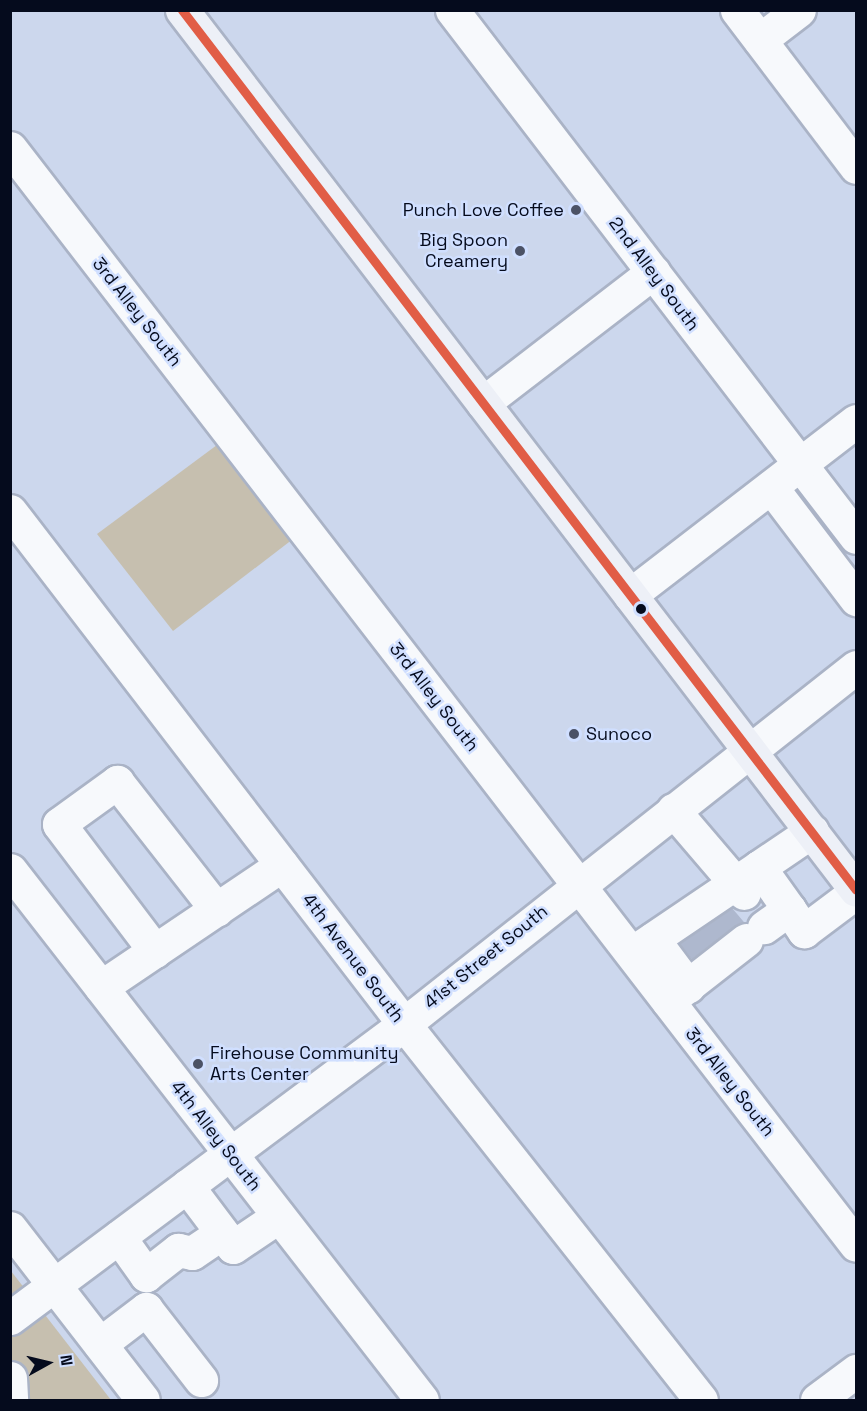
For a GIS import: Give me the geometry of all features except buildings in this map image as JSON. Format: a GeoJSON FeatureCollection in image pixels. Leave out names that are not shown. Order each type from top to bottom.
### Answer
{"type":"FeatureCollection","features":[{"type":"Feature","properties":{"kind":"main road"},"geometry":{"type":"LineString","coordinates":[[182,10],[856,891]]}},
{"type":"Feature","properties":{"kind":"street","name":"2nd Alley South"},"geometry":{"type":"LineString","coordinates":[[452,10],[856,537]]}},
{"type":"Feature","properties":{"kind":"street"},"geometry":{"type":"LineString","coordinates":[[737,10],[856,167]]}},
{"type":"Feature","properties":{"kind":"street"},"geometry":{"type":"LineString","coordinates":[[760,40],[799,10]]}},
{"type":"Feature","properties":{"kind":"street","name":"3rd Alley South"},"geometry":{"type":"LineString","coordinates":[[10,148],[577,882],[642,946],[678,993],[856,1245]]}},
{"type":"Feature","properties":{"kind":"street"},"geometry":{"type":"LineString","coordinates":[[483,403],[653,272]]}},
{"type":"Feature","properties":{"kind":"street"},"geometry":{"type":"LineString","coordinates":[[630,595],[856,421]]}},
{"type":"Feature","properties":{"kind":"street"},"geometry":{"type":"LineString","coordinates":[[771,486],[856,599]]}},
{"type":"Feature","properties":{"kind":"street","name":"4th Avenue South"},"geometry":{"type":"LineString","coordinates":[[10,511],[404,1024],[701,1401]]}},
{"type":"Feature","properties":{"kind":"street","name":"41st Street South"},"geometry":{"type":"LineString","coordinates":[[10,1318],[404,1024],[577,882],[750,752],[856,668]]}},
{"type":"Feature","properties":{"kind":"street"},"geometry":{"type":"LineString","coordinates":[[155,951],[59,824],[117,782],[217,910]]}},
{"type":"Feature","properties":{"kind":"street"},"geometry":{"type":"LineString","coordinates":[[673,810],[735,920]]}},
{"type":"Feature","properties":{"kind":"street"},"geometry":{"type":"LineString","coordinates":[[678,993],[735,920],[812,831]]}},
{"type":"Feature","properties":{"kind":"street"},"geometry":{"type":"LineString","coordinates":[[101,987],[282,865]]}},
{"type":"Feature","properties":{"kind":"street","name":"4th Alley South"},"geometry":{"type":"LineString","coordinates":[[10,870],[422,1401]]}},
{"type":"Feature","properties":{"kind":"street"},"geometry":{"type":"LineString","coordinates":[[642,946],[735,920],[804,931],[856,891]]}},
{"type":"Feature","properties":{"kind":"street"},"geometry":{"type":"LineString","coordinates":[[187,1186],[233,1247],[279,1216]]}},
{"type":"Feature","properties":{"kind":"street"},"geometry":{"type":"LineString","coordinates":[[10,1228],[143,1401]]}},
{"type":"Feature","properties":{"kind":"street"},"geometry":{"type":"LineString","coordinates":[[146,1275],[178,1250],[192,1253],[222,1233]]}},
{"type":"Feature","properties":{"kind":"street"},"geometry":{"type":"LineString","coordinates":[[119,1237],[146,1275],[146,1310],[201,1380]]}},
{"type":"Feature","properties":{"kind":"street"},"geometry":{"type":"LineString","coordinates":[[100,1344],[146,1310]]}},
{"type":"Feature","properties":{"kind":"street"},"geometry":{"type":"LineString","coordinates":[[817,1401],[856,1371]]}},
{"type":"Feature","properties":{"kind":"street"},"geometry":{"type":"LineString","coordinates":[[10,1378],[10,1401]]}},
{"type":"Feature","properties":{"kind":"shaded area"},"geometry":{"type":"Polygon","coordinates":[[[221,442],[293,539],[173,631],[97,534],[221,442]]]}},
{"type":"Feature","properties":{"kind":"shaded area"},"geometry":{"type":"Polygon","coordinates":[[[11,1271],[111,1400],[11,1400],[11,1271]]]}},
{"type":"Feature","properties":{"kind":"tunnel"},"geometry":{"type":"LineString","coordinates":[[716,914],[733,934]]}},
{"type":"Feature","properties":{"kind":"tunnel"},"geometry":{"type":"LineString","coordinates":[[692,933],[708,952]]}},
{"type":"Feature","properties":{"kind":"transit line"},"geometry":{"type":"LineString","coordinates":[[182,10],[856,890]]}},
{"type":"Feature","properties":{"kind":"place","name":"Punch Love Coffee"},"geometry":{"type":"Point","coordinates":[576,210]}},
{"type":"Feature","properties":{"kind":"place","name":"Big Spoon Creamery"},"geometry":{"type":"Point","coordinates":[520,251]}},
{"type":"Feature","properties":{"kind":"place","name":"Sunoco"},"geometry":{"type":"Point","coordinates":[574,734]}},
{"type":"Feature","properties":{"kind":"place","name":"Firehouse Community Arts Center"},"geometry":{"type":"Point","coordinates":[198,1064]}}]}
